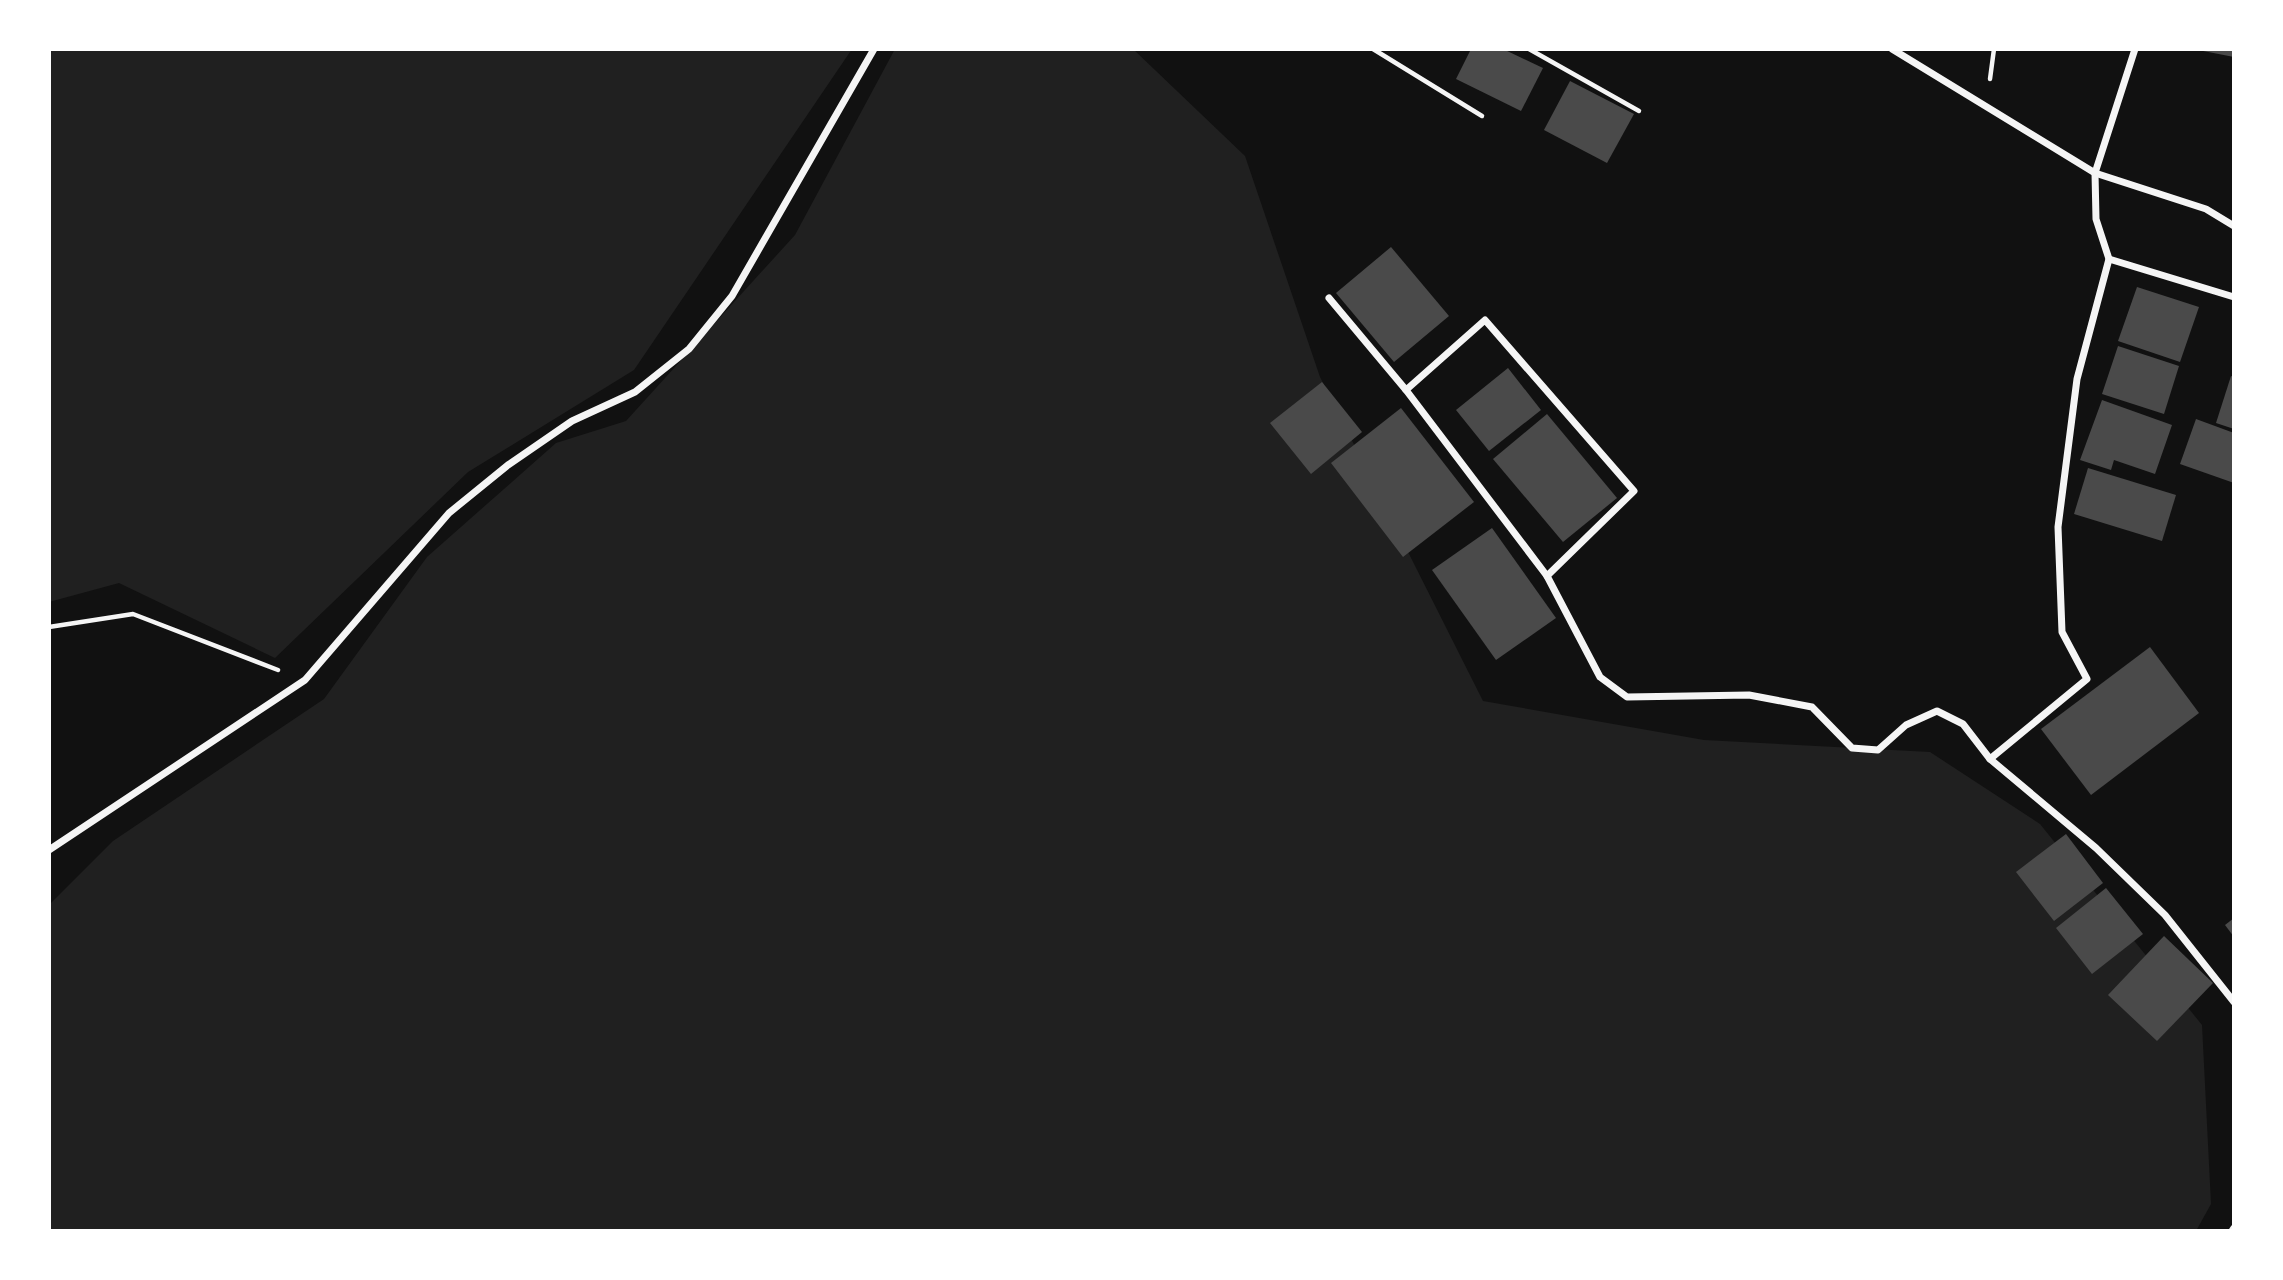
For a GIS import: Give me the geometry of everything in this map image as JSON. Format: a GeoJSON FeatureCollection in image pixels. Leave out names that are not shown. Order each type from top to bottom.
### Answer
{"type":"FeatureCollection","features":[{"type":"Feature","properties":{"kind":"street"},"geometry":{"type":"LineString","coordinates":[[49,850],[304,680],[449,513],[508,465],[572,421],[635,393],[689,349],[732,296],[874,49]]}},
{"type":"Feature","properties":{"kind":"street"},"geometry":{"type":"LineString","coordinates":[[1892,49],[2095,173],[2206,209],[2234,226]]}},
{"type":"Feature","properties":{"kind":"street"},"geometry":{"type":"LineString","coordinates":[[1990,759],[2087,680],[2062,632],[2058,527],[2077,379],[2109,259],[2096,219],[2095,173],[2135,49]]}},
{"type":"Feature","properties":{"kind":"street"},"geometry":{"type":"LineString","coordinates":[[2109,259],[2234,298]]}},
{"type":"Feature","properties":{"kind":"street"},"geometry":{"type":"LineString","coordinates":[[1329,298],[1406,390],[1547,576],[1600,677],[1627,697],[1749,695],[1812,707],[1852,748],[1878,750],[1906,725],[1937,711],[1964,724],[1990,759],[2096,848],[2165,915],[2234,1002]]}},
{"type":"Feature","properties":{"kind":"street"},"geometry":{"type":"LineString","coordinates":[[1406,390],[1485,320],[1634,491],[1547,576]]}},
{"type":"Feature","properties":{"kind":"path"},"geometry":{"type":"LineString","coordinates":[[1373,49],[1482,117]]}},
{"type":"Feature","properties":{"kind":"path"},"geometry":{"type":"LineString","coordinates":[[1529,49],[1639,111]]}},
{"type":"Feature","properties":{"kind":"path"},"geometry":{"type":"LineString","coordinates":[[49,627],[133,614],[304,680]]}},
{"type":"Feature","properties":{"kind":"shaded area"},"geometry":{"type":"Polygon","coordinates":[[[49,49],[852,49],[634,370],[468,472],[275,658],[119,583],[49,602],[49,49]]]}},
{"type":"Feature","properties":{"kind":"shaded area"},"geometry":{"type":"Polygon","coordinates":[[[895,49],[1133,49],[1245,156],[1320,377],[1483,701],[1704,740],[1930,752],[2040,824],[2202,1025],[2211,1204],[2196,1231],[49,1231],[49,905],[113,841],[324,699],[427,557],[556,443],[626,421],[795,235],[895,49]]]}},
{"type":"Feature","properties":{"kind":"building"},"geometry":{"type":"Polygon","coordinates":[[[1471,49],[1503,49],[1543,68],[1521,111],[1456,79],[1471,49]]]}},
{"type":"Feature","properties":{"kind":"building"},"geometry":{"type":"Polygon","coordinates":[[[2234,49],[2234,57],[2198,50],[2234,49]]]}},
{"type":"Feature","properties":{"kind":"building"},"geometry":{"type":"Polygon","coordinates":[[[1570,81],[1634,114],[1607,163],[1544,130],[1570,81]]]}},
{"type":"Feature","properties":{"kind":"building"},"geometry":{"type":"Polygon","coordinates":[[[1391,247],[1449,316],[1394,362],[1336,293],[1391,247]]]}},
{"type":"Feature","properties":{"kind":"building"},"geometry":{"type":"Polygon","coordinates":[[[2137,287],[2199,307],[2180,362],[2118,341],[2137,287]]]}},
{"type":"Feature","properties":{"kind":"building"},"geometry":{"type":"Polygon","coordinates":[[[2118,346],[2179,366],[2164,414],[2102,394],[2118,346]]]}},
{"type":"Feature","properties":{"kind":"building"},"geometry":{"type":"Polygon","coordinates":[[[1508,368],[1541,410],[1489,451],[1456,410],[1508,368]]]}},
{"type":"Feature","properties":{"kind":"building"},"geometry":{"type":"Polygon","coordinates":[[[2231,376],[2234,377],[2234,429],[2216,423],[2231,376]]]}},
{"type":"Feature","properties":{"kind":"building"},"geometry":{"type":"Polygon","coordinates":[[[1322,382],[1362,432],[1311,474],[1270,423],[1322,382]]]}},
{"type":"Feature","properties":{"kind":"building"},"geometry":{"type":"Polygon","coordinates":[[[2102,400],[2172,425],[2155,474],[2114,460],[2111,470],[2080,460],[2102,400]]]}},
{"type":"Feature","properties":{"kind":"building"},"geometry":{"type":"Polygon","coordinates":[[[1401,408],[1474,502],[1403,557],[1331,463],[1401,408]]]}},
{"type":"Feature","properties":{"kind":"building"},"geometry":{"type":"Polygon","coordinates":[[[1547,414],[1617,498],[1563,542],[1493,459],[1547,414]]]}},
{"type":"Feature","properties":{"kind":"building"},"geometry":{"type":"Polygon","coordinates":[[[2196,419],[2234,433],[2234,483],[2180,464],[2196,419]]]}},
{"type":"Feature","properties":{"kind":"building"},"geometry":{"type":"Polygon","coordinates":[[[2088,468],[2176,495],[2162,541],[2074,514],[2088,468]]]}},
{"type":"Feature","properties":{"kind":"building"},"geometry":{"type":"Polygon","coordinates":[[[1492,528],[1556,618],[1496,660],[1432,570],[1492,528]]]}},
{"type":"Feature","properties":{"kind":"building"},"geometry":{"type":"Polygon","coordinates":[[[2150,647],[2199,713],[2091,795],[2041,729],[2150,647]]]}},
{"type":"Feature","properties":{"kind":"building"},"geometry":{"type":"Polygon","coordinates":[[[2066,834],[2103,883],[2054,921],[2016,872],[2066,834]]]}},
{"type":"Feature","properties":{"kind":"building"},"geometry":{"type":"Polygon","coordinates":[[[2106,888],[2143,934],[2092,974],[2056,928],[2106,888]]]}},
{"type":"Feature","properties":{"kind":"building"},"geometry":{"type":"Polygon","coordinates":[[[2234,918],[2234,937],[2225,925],[2234,918]]]}},
{"type":"Feature","properties":{"kind":"building"},"geometry":{"type":"Polygon","coordinates":[[[2164,936],[2213,983],[2157,1041],[2108,995],[2164,936]]]}}]}
